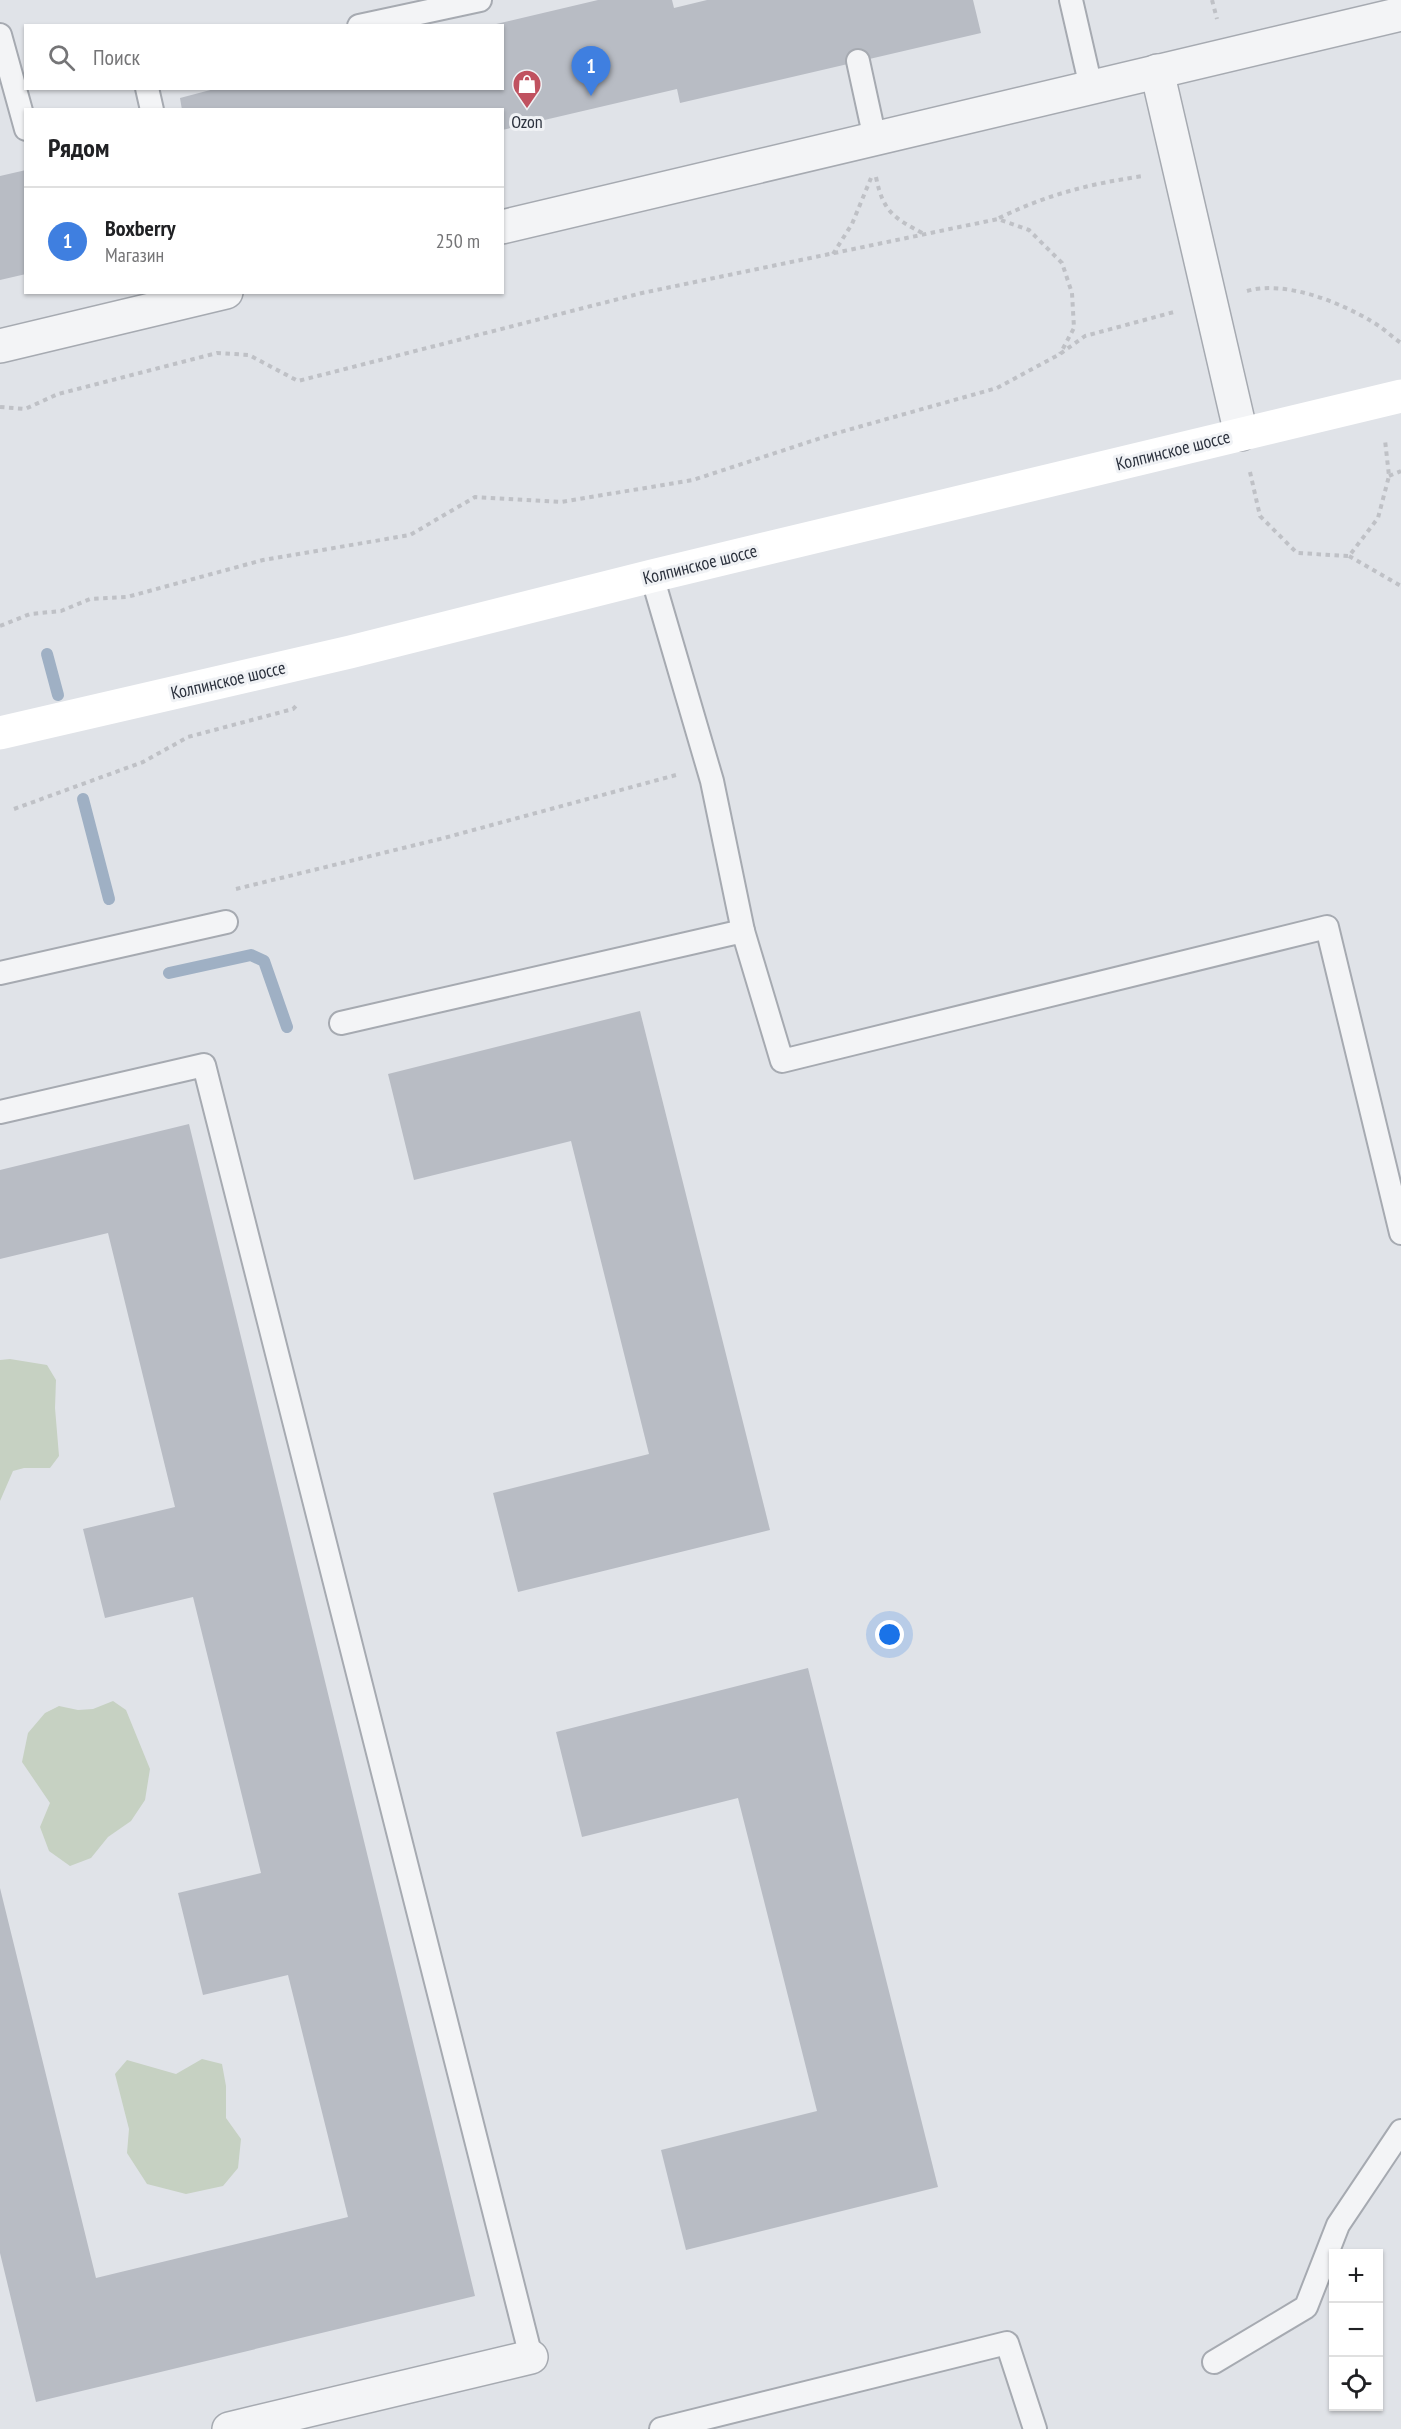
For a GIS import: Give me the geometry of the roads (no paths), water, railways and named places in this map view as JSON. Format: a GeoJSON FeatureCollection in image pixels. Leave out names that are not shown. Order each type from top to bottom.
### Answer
{"type":"FeatureCollection","features":[{"type":"Feature","properties":{"kind":"main road","name":"Колпинское шоссе"},"geometry":{"type":"LineString","coordinates":[[0,733],[350,652],[652,576],[1390,398]]}},
{"type":"Feature","properties":{"kind":"street"},"geometry":{"type":"LineString","coordinates":[[504,227],[1401,14]]}},
{"type":"Feature","properties":{"kind":"street"},"geometry":{"type":"LineString","coordinates":[[1156,72],[1241,434]]}},
{"type":"Feature","properties":{"kind":"street"},"geometry":{"type":"LineString","coordinates":[[0,346],[218,294]]}},
{"type":"Feature","properties":{"kind":"street"},"geometry":{"type":"LineString","coordinates":[[230,2429],[531,2357]]}},
{"type":"Feature","properties":{"kind":"lane"},"geometry":{"type":"LineString","coordinates":[[368,24],[480,0]]}},
{"type":"Feature","properties":{"kind":"lane"},"geometry":{"type":"LineString","coordinates":[[1071,0],[1091,87]]}},
{"type":"Feature","properties":{"kind":"lane"},"geometry":{"type":"LineString","coordinates":[[0,35],[24,122]]}},
{"type":"Feature","properties":{"kind":"lane"},"geometry":{"type":"LineString","coordinates":[[858,61],[875,139]]}},
{"type":"Feature","properties":{"kind":"lane"},"geometry":{"type":"LineString","coordinates":[[147,90],[152,108]]}},
{"type":"Feature","properties":{"kind":"lane"},"geometry":{"type":"LineString","coordinates":[[652,576],[708,767],[743,931],[782,1061],[1327,927],[1401,1233]]}},
{"type":"Feature","properties":{"kind":"lane"},"geometry":{"type":"LineString","coordinates":[[0,973],[226,922]]}},
{"type":"Feature","properties":{"kind":"lane"},"geometry":{"type":"LineString","coordinates":[[341,1023],[743,931]]}},
{"type":"Feature","properties":{"kind":"lane"},"geometry":{"type":"LineString","coordinates":[[0,1112],[204,1065],[531,2357]]}},
{"type":"Feature","properties":{"kind":"lane"},"geometry":{"type":"LineString","coordinates":[[1214,2362],[1306,2307],[1338,2225],[1401,2131]]}},
{"type":"Feature","properties":{"kind":"lane"},"geometry":{"type":"LineString","coordinates":[[662,2429],[1007,2343],[1035,2429]]}},
{"type":"Feature","properties":{"kind":"waterway"},"geometry":{"type":"LineString","coordinates":[[47,654],[58,695]]}},
{"type":"Feature","properties":{"kind":"waterway"},"geometry":{"type":"LineString","coordinates":[[83,799],[109,899]]}},
{"type":"Feature","properties":{"kind":"waterway"},"geometry":{"type":"LineString","coordinates":[[169,973],[251,955],[264,961],[287,1027]]}},
{"type":"Feature","properties":{"kind":"place","name":"Boxberry"},"geometry":{"type":"Point","coordinates":[591,96]}},
{"type":"Feature","properties":{"kind":"place","name":"Ozon"},"geometry":{"type":"Point","coordinates":[527,110]}}]}
